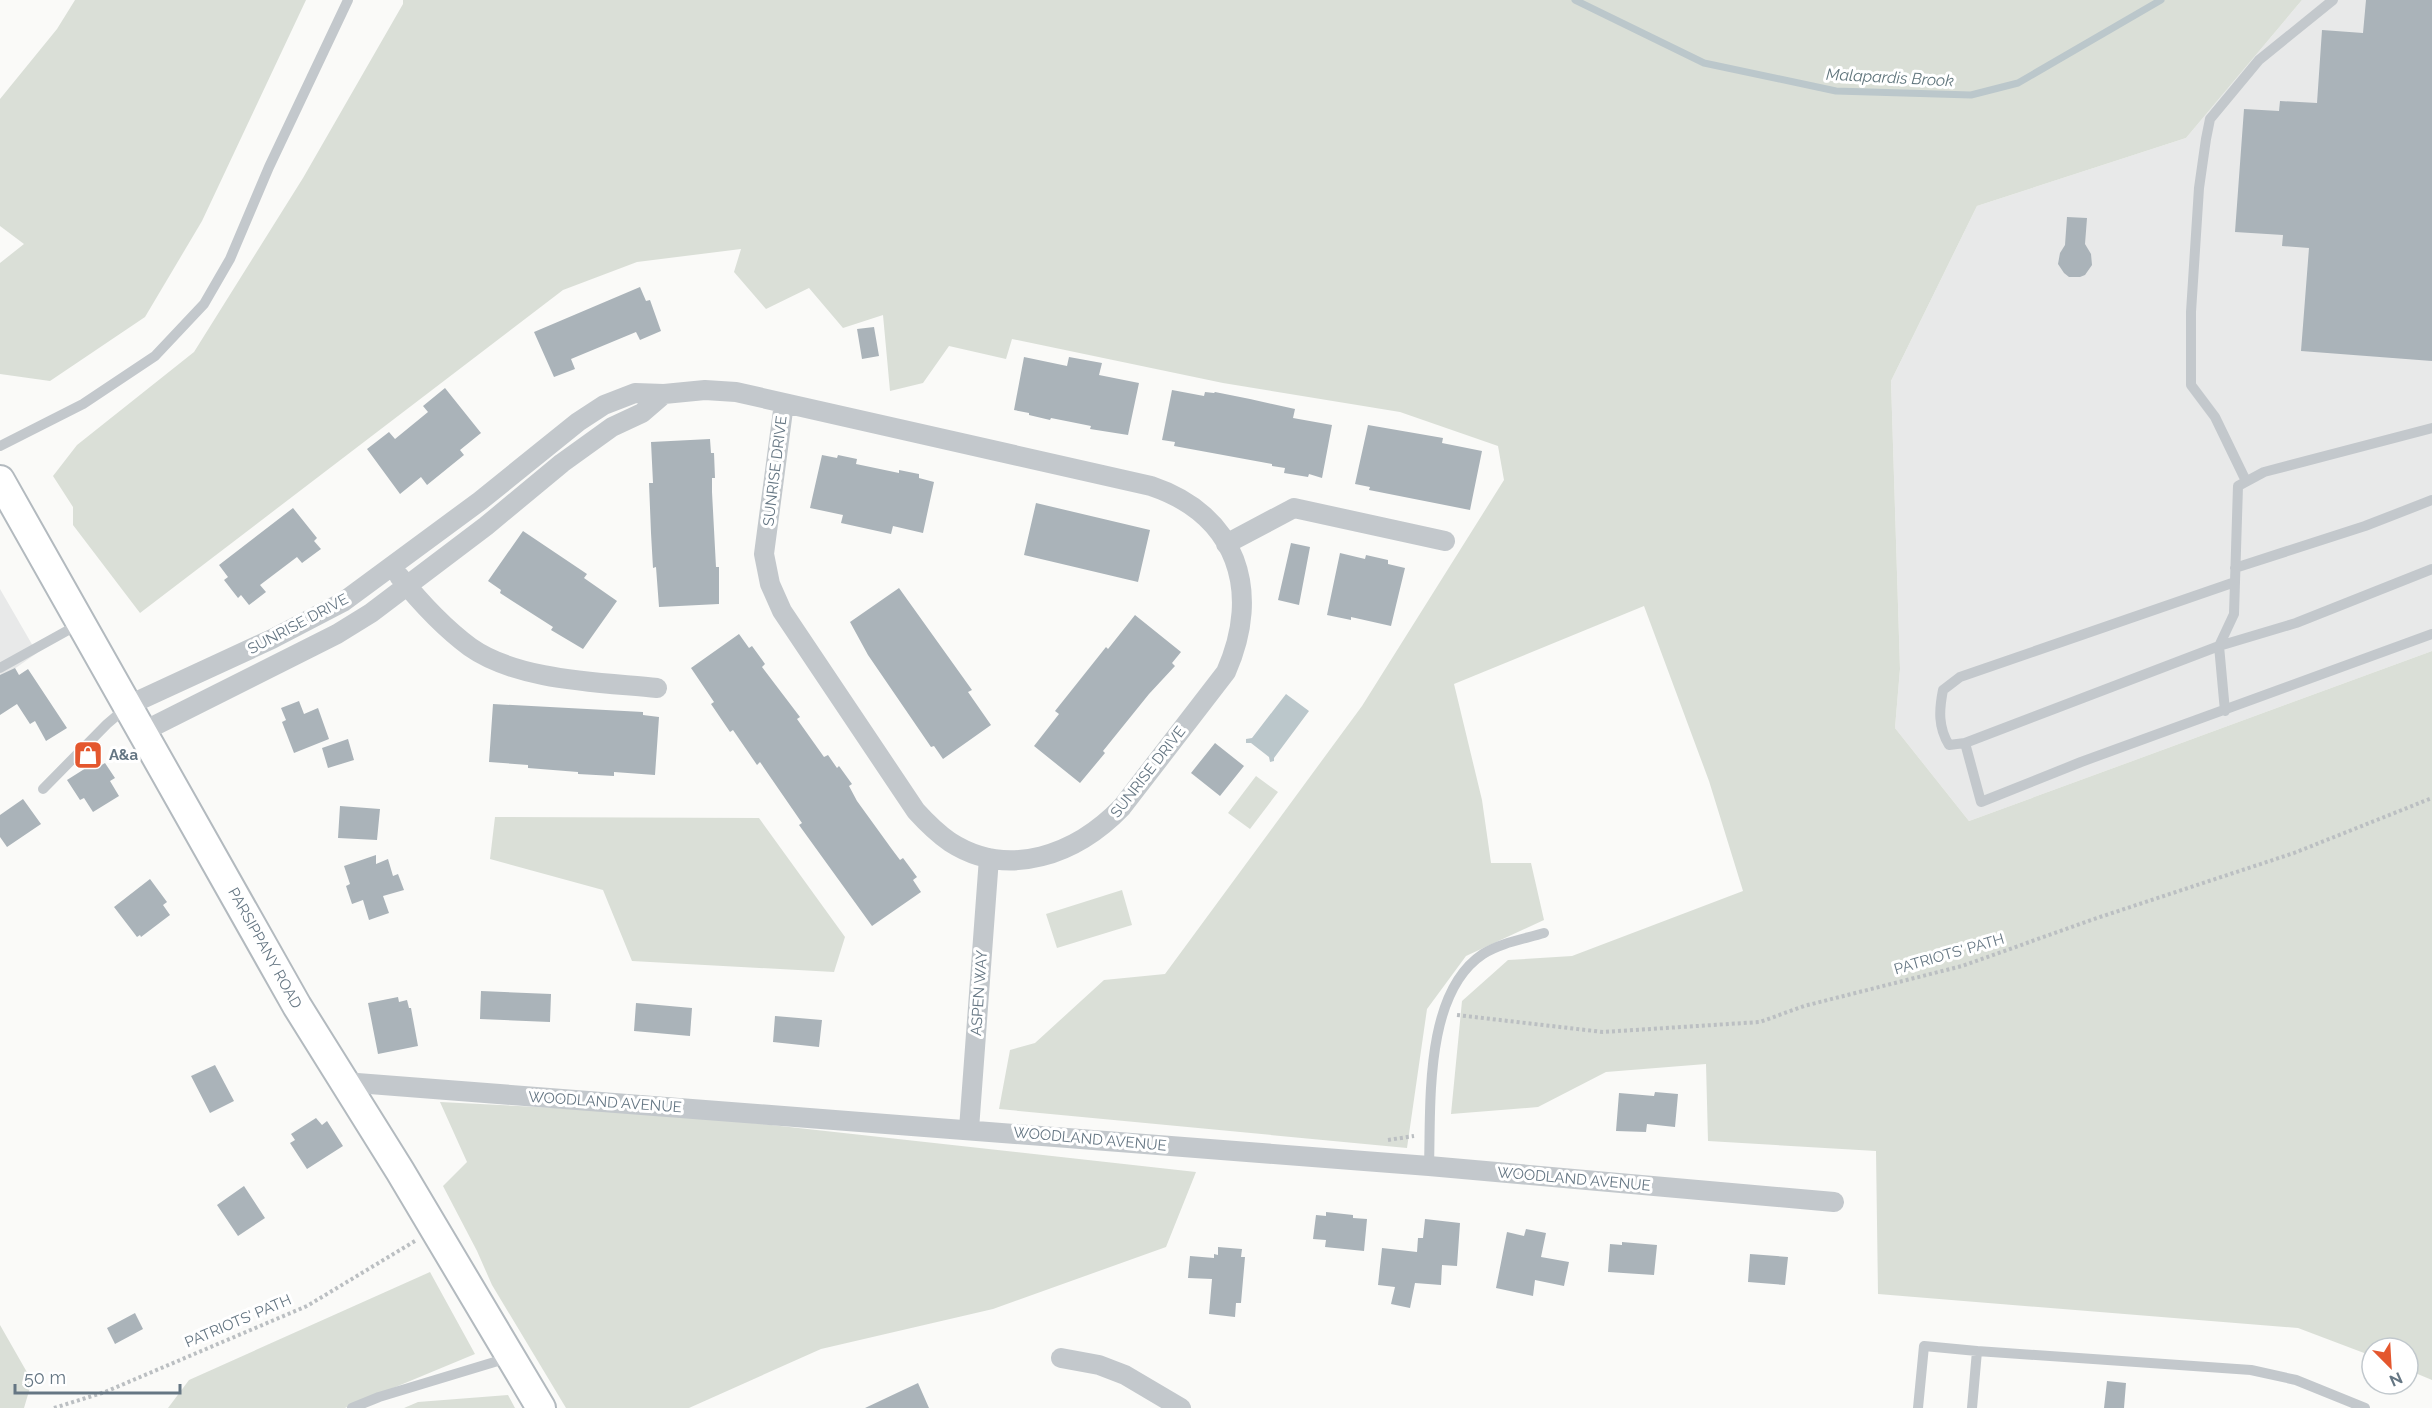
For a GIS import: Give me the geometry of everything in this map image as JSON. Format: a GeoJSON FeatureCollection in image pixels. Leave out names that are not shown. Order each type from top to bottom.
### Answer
{"type":"FeatureCollection","features":[{"type":"Feature","properties":{"kind":"main road","name":"PARSIPPANY ROAD"},"geometry":{"type":"LineString","coordinates":[[7,498],[144,731],[297,1006],[541,1408]]}},
{"type":"Feature","properties":{"kind":"street","name":"SUNRISE DRIVE"},"geometry":{"type":"LineString","coordinates":[[129,705],[315,618],[343,602],[480,501],[548,444],[604,405],[634,393],[664,394],[705,390],[736,392],[1151,486],[1174,494],[1202,514],[1226,544],[1235,563],[1243,608],[1239,638],[1226,672],[1122,807],[1104,826],[1068,848],[1048,856],[1025,860],[989,858],[950,842],[933,829],[916,811],[782,612],[770,584],[764,554],[784,403]]}},
{"type":"Feature","properties":{"kind":"street","name":"SUNRISE DRIVE"},"geometry":{"type":"LineString","coordinates":[[144,731],[336,634],[371,613],[486,526],[562,463],[612,427],[642,413],[664,394]]}},
{"type":"Feature","properties":{"kind":"street"},"geometry":{"type":"LineString","coordinates":[[548,444],[562,463]]}},
{"type":"Feature","properties":{"kind":"street"},"geometry":{"type":"LineString","coordinates":[[1226,544],[1294,508],[1445,541]]}},
{"type":"Feature","properties":{"kind":"street"},"geometry":{"type":"LineString","coordinates":[[392,566],[421,603],[472,648],[501,662],[532,672],[566,678],[657,688]]}},
{"type":"Feature","properties":{"kind":"street","name":"ASPEN WAY"},"geometry":{"type":"LineString","coordinates":[[969,1129],[989,858]]}},
{"type":"Feature","properties":{"kind":"street","name":"WOODLAND AVENUE"},"geometry":{"type":"LineString","coordinates":[[345,1082],[1429,1166],[1834,1202]]}},
{"type":"Feature","properties":{"kind":"street"},"geometry":{"type":"LineString","coordinates":[[1061,1358],[1100,1365],[1125,1375],[1180,1408]]}},
{"type":"Feature","properties":{"kind":"lane"},"geometry":{"type":"LineString","coordinates":[[0,446],[82,404],[155,356],[204,304],[230,259],[269,167],[348,0]]}},
{"type":"Feature","properties":{"kind":"lane"},"geometry":{"type":"LineString","coordinates":[[2246,481],[2215,417],[2191,385],[2191,312],[2199,188],[2206,139],[2210,119],[2259,60],[2333,0]]}},
{"type":"Feature","properties":{"kind":"lane"},"geometry":{"type":"LineString","coordinates":[[2225,711],[2219,646],[2234,614],[2238,486],[2264,471],[2432,428]]}},
{"type":"Feature","properties":{"kind":"lane"},"geometry":{"type":"LineString","coordinates":[[2235,568],[2365,526],[2432,500]]}},
{"type":"Feature","properties":{"kind":"lane"},"geometry":{"type":"LineString","coordinates":[[2235,582],[1960,677],[1943,690],[1939,711],[1942,734],[1949,745],[1965,743],[2219,646],[2296,623],[2432,569]]}},
{"type":"Feature","properties":{"kind":"lane"},"geometry":{"type":"LineString","coordinates":[[0,668],[82,623]]}},
{"type":"Feature","properties":{"kind":"lane"},"geometry":{"type":"LineString","coordinates":[[1965,743],[1981,802],[2081,762],[2432,634]]}},
{"type":"Feature","properties":{"kind":"lane"},"geometry":{"type":"LineString","coordinates":[[43,789],[129,705]]}},
{"type":"Feature","properties":{"kind":"lane"},"geometry":{"type":"LineString","coordinates":[[1429,1166],[1432,1078],[1441,1015],[1450,993],[1462,975],[1484,954],[1544,933]]}},
{"type":"Feature","properties":{"kind":"lane"},"geometry":{"type":"LineString","coordinates":[[1918,1408],[1924,1346],[2251,1370],[2296,1380],[2365,1408]]}},
{"type":"Feature","properties":{"kind":"lane"},"geometry":{"type":"LineString","coordinates":[[1972,1408],[1977,1351]]}},
{"type":"Feature","properties":{"kind":"lane"},"geometry":{"type":"LineString","coordinates":[[352,1408],[379,1397],[511,1357]]}},
{"type":"Feature","properties":{"kind":"path","name":"PATRIOTS' PATH"},"geometry":{"type":"LineString","coordinates":[[1453,1015],[1604,1032],[1760,1022],[1804,1006],[1962,966],[2097,918],[2294,853],[2432,798]]}},
{"type":"Feature","properties":{"kind":"path","name":"PATRIOTS' PATH"},"geometry":{"type":"LineString","coordinates":[[54,1408],[105,1392],[307,1305],[422,1237]]}},
{"type":"Feature","properties":{"kind":"shaded area"},"geometry":{"type":"Polygon","coordinates":[[[75,0],[306,0],[202,221],[145,317],[50,381],[0,374],[0,263],[24,244],[0,226],[0,99],[57,29],[75,0]]]}},
{"type":"Feature","properties":{"kind":"shaded area"},"geometry":{"type":"Polygon","coordinates":[[[403,0],[2302,0],[2186,138],[1977,206],[1891,381],[1900,669],[1895,728],[1969,821],[2432,651],[2432,1380],[2420,1375],[2420,1336],[2360,1336],[2360,1351],[2298,1328],[1878,1294],[1876,1151],[1708,1141],[1706,1064],[1606,1072],[1538,1107],[1451,1114],[1462,1001],[1508,960],[1572,956],[1743,891],[1709,781],[1644,606],[1454,684],[1482,800],[1491,863],[1531,863],[1544,920],[1466,956],[1427,1009],[1407,1148],[999,1109],[1010,1050],[1035,1043],[1104,980],[1165,974],[1362,706],[1504,480],[1498,446],[1400,412],[1223,383],[1012,339],[1006,359],[949,346],[923,383],[890,391],[883,315],[843,328],[809,288],[766,309],[734,272],[741,249],[637,262],[563,290],[140,613],[73,525],[73,507],[53,476],[77,445],[194,352],[303,178],[403,4],[403,0]]]}},
{"type":"Feature","properties":{"kind":"shaded area"},"geometry":{"type":"Polygon","coordinates":[[[2302,0],[2432,0],[2432,651],[1969,821],[1895,728],[1900,669],[1891,381],[1977,206],[2186,138],[2302,0]]]}},
{"type":"Feature","properties":{"kind":"shaded area"},"geometry":{"type":"Polygon","coordinates":[[[0,589],[37,653],[0,679],[0,589]]]}},
{"type":"Feature","properties":{"kind":"shaded area"},"geometry":{"type":"Polygon","coordinates":[[[1286,694],[1309,711],[1274,761],[1270,762],[1269,757],[1251,743],[1246,743],[1246,739],[1252,738],[1286,694]]]}},
{"type":"Feature","properties":{"kind":"shaded area"},"geometry":{"type":"Polygon","coordinates":[[[1256,776],[1278,792],[1250,829],[1228,813],[1256,776]]]}},
{"type":"Feature","properties":{"kind":"shaded area"},"geometry":{"type":"Polygon","coordinates":[[[495,817],[759,818],[845,937],[834,972],[632,961],[603,890],[490,859],[495,817]]]}},
{"type":"Feature","properties":{"kind":"shaded area"},"geometry":{"type":"Polygon","coordinates":[[[1122,890],[1132,925],[1057,948],[1046,914],[1122,890]]]}},
{"type":"Feature","properties":{"kind":"shaded area"},"geometry":{"type":"Polygon","coordinates":[[[440,1102],[672,1114],[1196,1172],[1166,1247],[993,1309],[821,1349],[689,1408],[566,1408],[492,1285],[443,1186],[467,1162],[440,1102]]]}},
{"type":"Feature","properties":{"kind":"shaded area"},"geometry":{"type":"Polygon","coordinates":[[[430,1272],[475,1354],[345,1408],[168,1408],[189,1380],[430,1272]]]}},
{"type":"Feature","properties":{"kind":"shaded area"},"geometry":{"type":"Polygon","coordinates":[[[0,1325],[32,1381],[24,1408],[0,1408],[0,1325]]]}},
{"type":"Feature","properties":{"kind":"shaded area"},"geometry":{"type":"Polygon","coordinates":[[[508,1395],[515,1408],[404,1408],[418,1402],[508,1395]]]}},
{"type":"Feature","properties":{"kind":"building"},"geometry":{"type":"Polygon","coordinates":[[[2366,0],[2432,0],[2432,361],[2301,351],[2309,248],[2282,246],[2283,235],[2235,232],[2244,109],[2279,111],[2280,101],[2317,103],[2322,30],[2363,33],[2366,0]]]}},
{"type":"Feature","properties":{"kind":"building"},"geometry":{"type":"Polygon","coordinates":[[[2067,217],[2087,218],[2085,244],[2091,254],[2092,265],[2085,275],[2080,277],[2069,277],[2058,264],[2060,253],[2065,245],[2067,217]]]}},
{"type":"Feature","properties":{"kind":"building"},"geometry":{"type":"Polygon","coordinates":[[[640,287],[646,301],[650,300],[661,331],[640,340],[636,332],[571,359],[575,369],[554,377],[534,332],[640,287]]]}},
{"type":"Feature","properties":{"kind":"building"},"geometry":{"type":"Polygon","coordinates":[[[874,327],[879,356],[862,359],[857,329],[874,327]]]}},
{"type":"Feature","properties":{"kind":"building"},"geometry":{"type":"Polygon","coordinates":[[[1024,357],[1067,366],[1069,357],[1102,363],[1099,375],[1139,383],[1128,435],[1090,429],[1091,426],[1051,418],[1050,420],[1014,410],[1024,357]]]}},
{"type":"Feature","properties":{"kind":"building"},"geometry":{"type":"Polygon","coordinates":[[[445,388],[481,433],[460,450],[464,455],[427,485],[421,477],[400,494],[367,449],[389,432],[395,439],[428,412],[423,406],[445,388]]]}},
{"type":"Feature","properties":{"kind":"building"},"geometry":{"type":"Polygon","coordinates":[[[1172,390],[1204,396],[1205,392],[1215,392],[1250,399],[1295,409],[1293,418],[1332,425],[1322,478],[1309,474],[1308,477],[1284,473],[1285,468],[1272,466],[1272,464],[1174,446],[1175,442],[1162,440],[1172,390]]]}},
{"type":"Feature","properties":{"kind":"building"},"geometry":{"type":"Polygon","coordinates":[[[1368,425],[1443,438],[1442,443],[1482,451],[1470,510],[1369,490],[1370,487],[1355,484],[1368,425]]]}},
{"type":"Feature","properties":{"kind":"building"},"geometry":{"type":"Polygon","coordinates":[[[710,439],[711,453],[714,453],[715,478],[712,478],[712,492],[716,567],[719,567],[719,604],[659,607],[651,533],[649,483],[653,483],[651,442],[710,439]]]}},
{"type":"Feature","properties":{"kind":"building"},"geometry":{"type":"Polygon","coordinates":[[[822,455],[837,458],[838,455],[857,459],[856,464],[899,473],[899,470],[919,474],[919,478],[934,482],[923,533],[893,526],[891,534],[841,523],[843,515],[810,508],[822,455]]]}},
{"type":"Feature","properties":{"kind":"building"},"geometry":{"type":"Polygon","coordinates":[[[1036,503],[1150,530],[1138,582],[1024,555],[1036,503]]]}},
{"type":"Feature","properties":{"kind":"building"},"geometry":{"type":"Polygon","coordinates":[[[293,508],[317,538],[314,541],[321,549],[302,563],[297,557],[260,585],[266,592],[249,605],[241,595],[238,598],[224,580],[228,577],[219,565],[293,508]]]}},
{"type":"Feature","properties":{"kind":"building"},"geometry":{"type":"Polygon","coordinates":[[[523,531],[587,574],[584,578],[617,601],[583,649],[551,630],[553,627],[500,593],[501,590],[488,581],[523,531]]]}},
{"type":"Feature","properties":{"kind":"building"},"geometry":{"type":"Polygon","coordinates":[[[1291,543],[1310,547],[1299,605],[1278,600],[1291,543]]]}},
{"type":"Feature","properties":{"kind":"building"},"geometry":{"type":"Polygon","coordinates":[[[1340,553],[1365,559],[1366,555],[1388,560],[1388,564],[1405,568],[1391,626],[1351,617],[1351,620],[1327,615],[1340,553]]]}},
{"type":"Feature","properties":{"kind":"building"},"geometry":{"type":"Polygon","coordinates":[[[899,588],[972,690],[968,692],[991,725],[943,759],[934,746],[931,747],[868,655],[850,622],[899,588]]]}},
{"type":"Feature","properties":{"kind":"building"},"geometry":{"type":"Polygon","coordinates":[[[1135,615],[1181,652],[1172,663],[1175,666],[1149,694],[1080,783],[1034,746],[1059,714],[1055,711],[1135,615]]]}},
{"type":"Feature","properties":{"kind":"building"},"geometry":{"type":"Polygon","coordinates":[[[739,634],[749,648],[752,646],[765,664],[762,667],[800,717],[797,719],[824,757],[828,755],[837,768],[839,766],[852,784],[849,786],[857,801],[900,860],[903,858],[917,877],[913,880],[921,892],[872,926],[799,825],[802,823],[760,762],[757,765],[733,730],[730,732],[711,704],[714,702],[691,668],[739,634]]]}},
{"type":"Feature","properties":{"kind":"building"},"geometry":{"type":"Polygon","coordinates":[[[15,668],[19,675],[28,669],[67,728],[46,741],[35,721],[30,724],[17,704],[0,715],[0,675],[15,668]]]}},
{"type":"Feature","properties":{"kind":"building"},"geometry":{"type":"Polygon","coordinates":[[[299,701],[304,714],[318,708],[329,739],[294,753],[282,722],[286,720],[281,708],[299,701]]]}},
{"type":"Feature","properties":{"kind":"building"},"geometry":{"type":"Polygon","coordinates":[[[493,704],[643,712],[643,715],[659,717],[655,775],[614,772],[614,776],[578,774],[578,772],[528,768],[528,765],[489,762],[493,704]]]}},
{"type":"Feature","properties":{"kind":"building"},"geometry":{"type":"Polygon","coordinates":[[[348,739],[354,760],[328,768],[322,748],[348,739]]]}},
{"type":"Feature","properties":{"kind":"building"},"geometry":{"type":"Polygon","coordinates":[[[1215,743],[1244,766],[1220,796],[1191,773],[1215,743]]]}},
{"type":"Feature","properties":{"kind":"building"},"geometry":{"type":"Polygon","coordinates":[[[97,761],[100,766],[105,763],[115,778],[110,781],[119,796],[93,812],[84,798],[80,800],[67,780],[97,761]]]}},
{"type":"Feature","properties":{"kind":"building"},"geometry":{"type":"Polygon","coordinates":[[[23,799],[41,824],[7,847],[0,837],[0,815],[23,799]]]}},
{"type":"Feature","properties":{"kind":"building"},"geometry":{"type":"Polygon","coordinates":[[[340,806],[380,809],[377,840],[338,838],[340,806]]]}},
{"type":"Feature","properties":{"kind":"building"},"geometry":{"type":"Polygon","coordinates":[[[376,855],[376,864],[388,859],[393,876],[398,874],[404,890],[383,896],[389,913],[369,920],[363,900],[352,904],[346,886],[350,884],[344,866],[376,855]]]}},
{"type":"Feature","properties":{"kind":"building"},"geometry":{"type":"Polygon","coordinates":[[[150,879],[167,902],[163,905],[170,915],[141,937],[140,935],[137,937],[114,907],[150,879]]]}},
{"type":"Feature","properties":{"kind":"building"},"geometry":{"type":"Polygon","coordinates":[[[481,991],[551,994],[550,1022],[480,1019],[481,991]]]}},
{"type":"Feature","properties":{"kind":"building"},"geometry":{"type":"Polygon","coordinates":[[[398,997],[399,1002],[407,1000],[411,1008],[418,1046],[378,1054],[368,1003],[398,997]]]}},
{"type":"Feature","properties":{"kind":"building"},"geometry":{"type":"Polygon","coordinates":[[[636,1003],[692,1008],[690,1036],[634,1031],[636,1003]]]}},
{"type":"Feature","properties":{"kind":"building"},"geometry":{"type":"Polygon","coordinates":[[[775,1016],[822,1020],[819,1047],[773,1042],[775,1016]]]}},
{"type":"Feature","properties":{"kind":"building"},"geometry":{"type":"Polygon","coordinates":[[[215,1065],[234,1101],[210,1113],[191,1076],[215,1065]]]}},
{"type":"Feature","properties":{"kind":"building"},"geometry":{"type":"Polygon","coordinates":[[[1655,1092],[1678,1094],[1675,1127],[1647,1124],[1646,1132],[1616,1131],[1619,1093],[1654,1096],[1655,1092]]]}},
{"type":"Feature","properties":{"kind":"building"},"geometry":{"type":"Polygon","coordinates":[[[316,1118],[322,1125],[327,1121],[343,1146],[307,1169],[290,1143],[295,1140],[291,1134],[316,1118]]]}},
{"type":"Feature","properties":{"kind":"building"},"geometry":{"type":"Polygon","coordinates":[[[244,1186],[265,1218],[238,1236],[217,1205],[244,1186]]]}},
{"type":"Feature","properties":{"kind":"building"},"geometry":{"type":"Polygon","coordinates":[[[1326,1212],[1367,1219],[1364,1251],[1325,1247],[1326,1240],[1313,1239],[1316,1215],[1326,1216],[1326,1212]]]}},
{"type":"Feature","properties":{"kind":"building"},"geometry":{"type":"Polygon","coordinates":[[[1425,1219],[1460,1223],[1457,1266],[1442,1265],[1441,1285],[1415,1283],[1410,1308],[1391,1304],[1395,1287],[1378,1285],[1382,1248],[1417,1252],[1418,1238],[1423,1238],[1425,1219]]]}},
{"type":"Feature","properties":{"kind":"building"},"geometry":{"type":"Polygon","coordinates":[[[1526,1229],[1546,1233],[1541,1257],[1569,1262],[1564,1286],[1535,1280],[1533,1296],[1496,1288],[1507,1232],[1524,1236],[1526,1229]]]}},
{"type":"Feature","properties":{"kind":"building"},"geometry":{"type":"Polygon","coordinates":[[[1622,1242],[1657,1245],[1654,1275],[1608,1272],[1610,1244],[1622,1245],[1622,1242]]]}},
{"type":"Feature","properties":{"kind":"building"},"geometry":{"type":"Polygon","coordinates":[[[1218,1247],[1242,1249],[1241,1257],[1245,1257],[1241,1303],[1236,1303],[1235,1317],[1209,1314],[1212,1279],[1188,1278],[1190,1256],[1214,1258],[1214,1254],[1218,1255],[1218,1247]]]}},
{"type":"Feature","properties":{"kind":"building"},"geometry":{"type":"Polygon","coordinates":[[[1750,1254],[1788,1257],[1785,1285],[1748,1282],[1750,1254]]]}},
{"type":"Feature","properties":{"kind":"building"},"geometry":{"type":"Polygon","coordinates":[[[135,1313],[143,1329],[115,1344],[107,1328],[135,1313]]]}},
{"type":"Feature","properties":{"kind":"building"},"geometry":{"type":"Polygon","coordinates":[[[2107,1381],[2126,1383],[2124,1408],[2104,1408],[2107,1381]]]}},
{"type":"Feature","properties":{"kind":"building"},"geometry":{"type":"Polygon","coordinates":[[[918,1383],[929,1408],[865,1408],[918,1383]]]}},
{"type":"Feature","properties":{"kind":"waterway","name":"Malapardis Brook"},"geometry":{"type":"LineString","coordinates":[[1575,0],[1704,63],[1836,91],[1971,95],[2018,83],[2161,0]]}},
{"type":"Feature","properties":{"kind":"place","name":"A&a"},"geometry":{"type":"Point","coordinates":[88,755]}}]}
